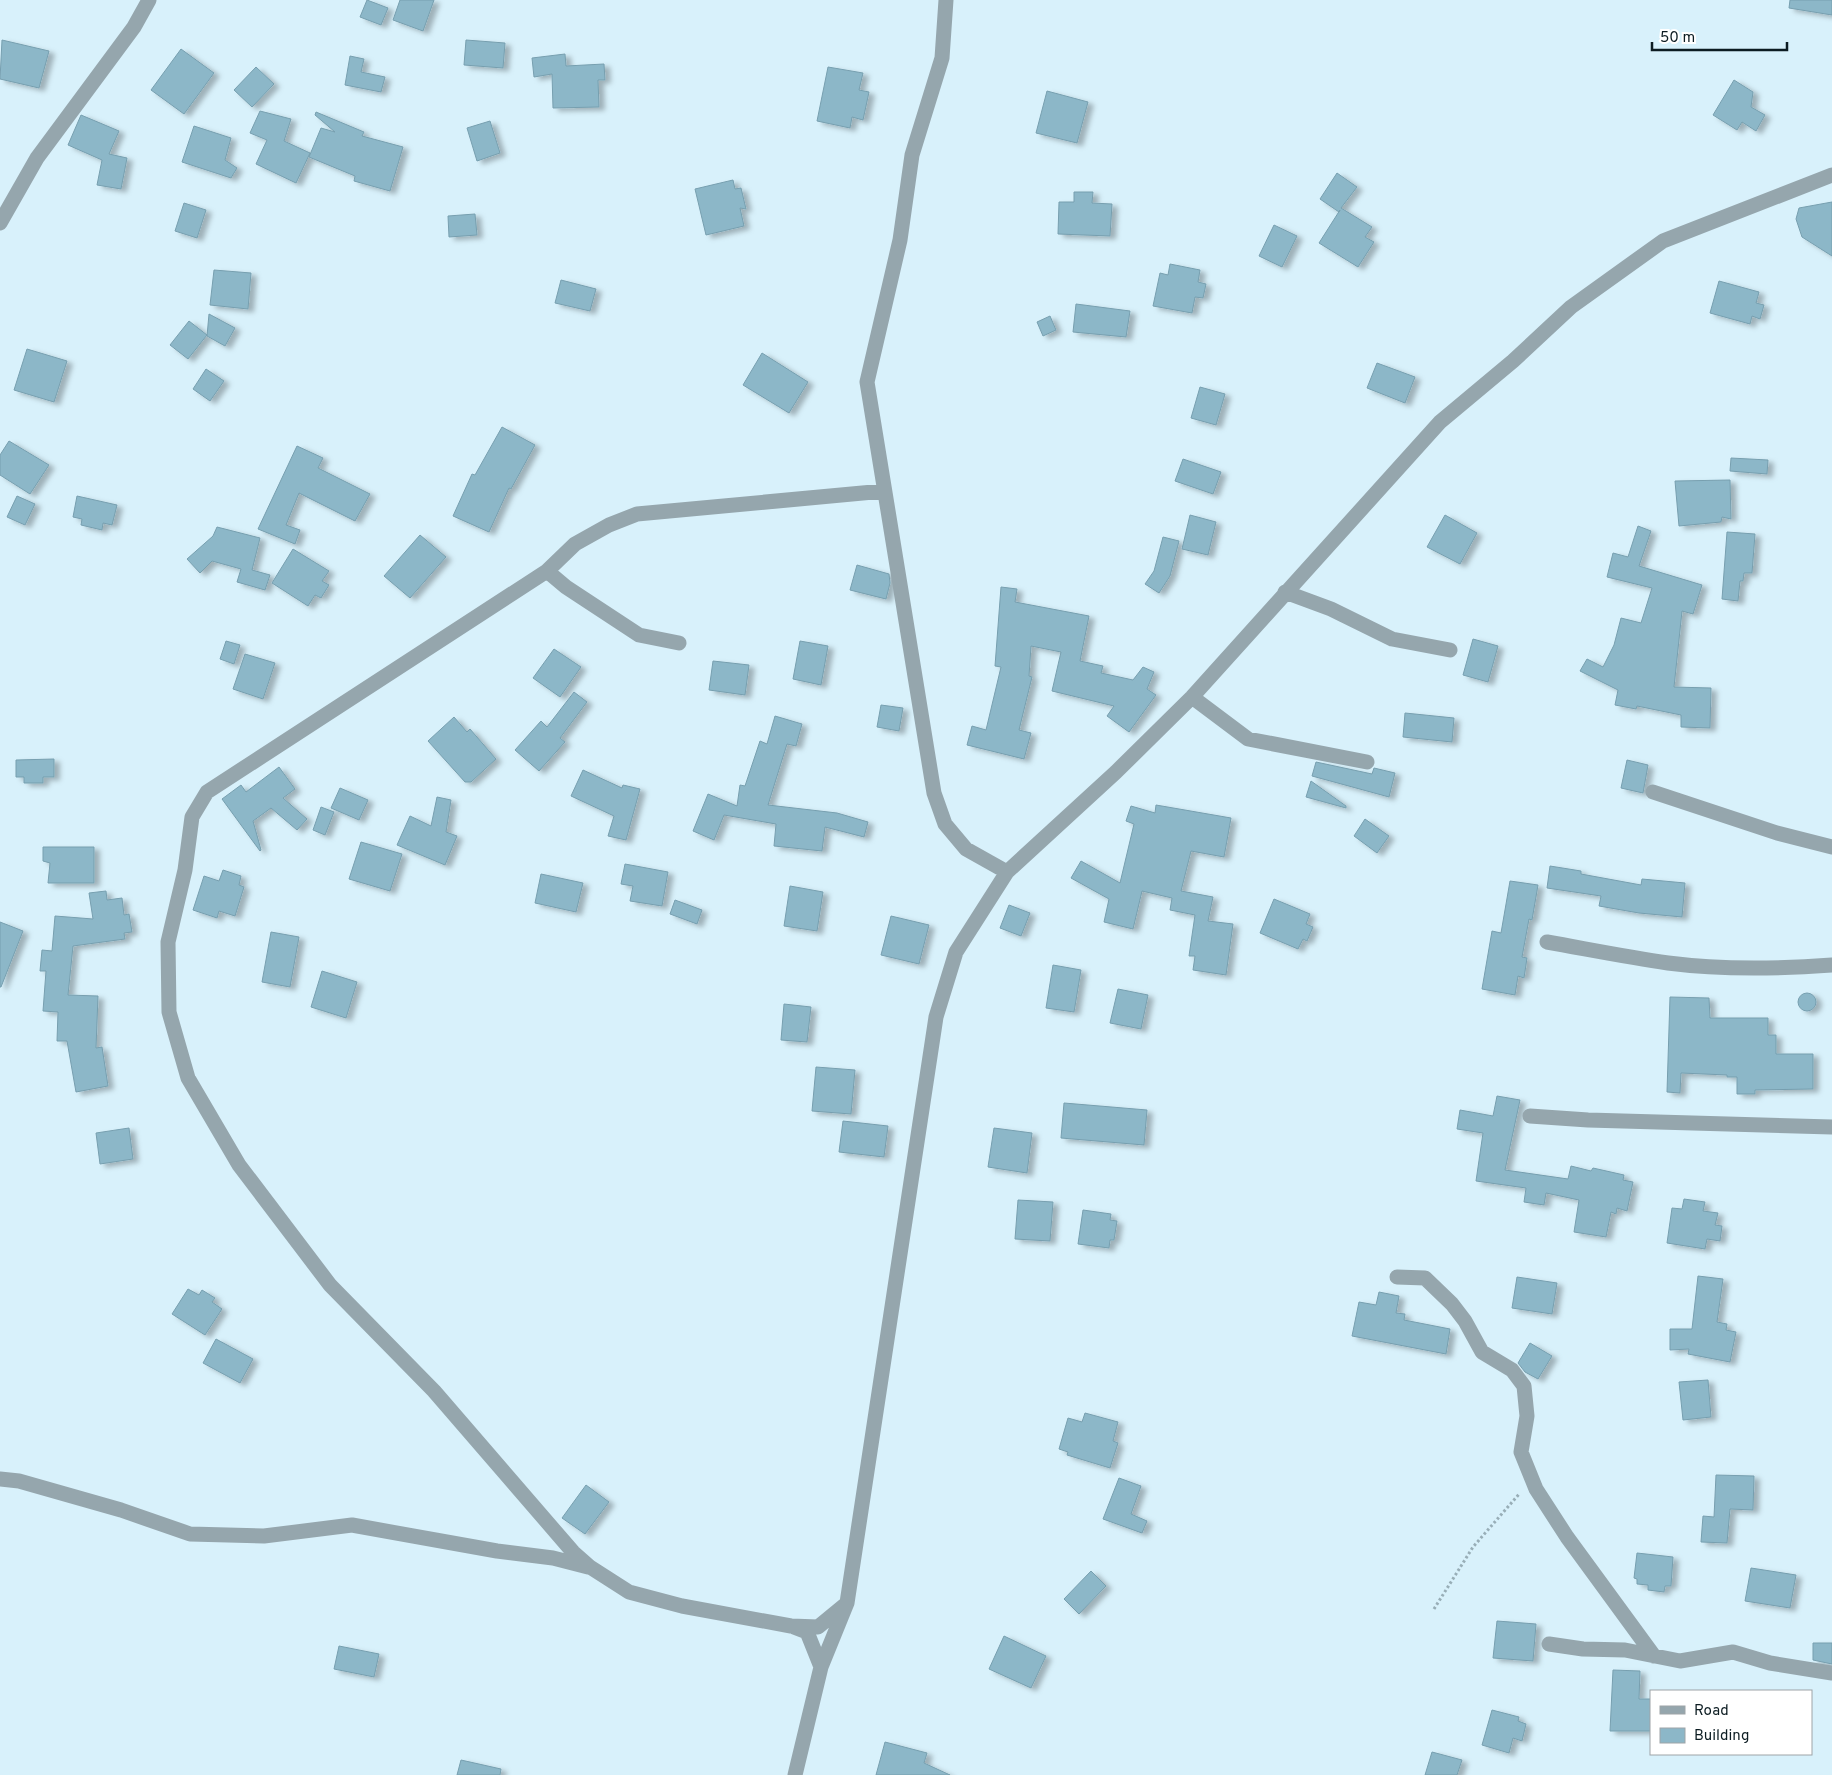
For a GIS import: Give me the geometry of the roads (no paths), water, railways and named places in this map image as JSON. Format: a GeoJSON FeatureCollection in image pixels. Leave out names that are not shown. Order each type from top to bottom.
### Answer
{"type":"FeatureCollection","features":[{"type":"Feature","properties":{"kind":"street"},"geometry":{"type":"LineString","coordinates":[[0,223],[37,158],[134,27],[150,0]]}},
{"type":"Feature","properties":{"kind":"street"},"geometry":{"type":"LineString","coordinates":[[946,0],[942,58],[912,155],[900,240],[867,382],[884,491],[895,543],[934,793],[945,824],[966,849],[1007,872]]}},
{"type":"Feature","properties":{"kind":"street"},"geometry":{"type":"LineString","coordinates":[[795,1775],[821,1667],[847,1603],[936,1017],[956,952],[1007,872],[1116,772],[1192,697],[1440,422],[1513,361],[1571,307],[1663,241],[1832,175]]}},
{"type":"Feature","properties":{"kind":"street"},"geometry":{"type":"LineString","coordinates":[[847,1603],[818,1627],[791,1626],[682,1606],[629,1592],[590,1568],[573,1552],[434,1391],[330,1285],[239,1164],[188,1078],[170,1012],[168,942],[185,870],[192,817],[208,792],[547,571],[575,544],[609,524],[638,514],[884,491]]}},
{"type":"Feature","properties":{"kind":"street"},"geometry":{"type":"LineString","coordinates":[[547,571],[566,587],[639,635],[679,643]]}},
{"type":"Feature","properties":{"kind":"street"},"geometry":{"type":"LineString","coordinates":[[1285,592],[1331,609],[1392,639],[1450,650]]}},
{"type":"Feature","properties":{"kind":"street"},"geometry":{"type":"LineString","coordinates":[[1192,697],[1248,739],[1367,762]]}},
{"type":"Feature","properties":{"kind":"street"},"geometry":{"type":"LineString","coordinates":[[1653,792],[1777,833],[1832,847]]}},
{"type":"Feature","properties":{"kind":"street"},"geometry":{"type":"LineString","coordinates":[[1547,942],[1668,963],[1717,967],[1784,968],[1832,965]]}},
{"type":"Feature","properties":{"kind":"street"},"geometry":{"type":"LineString","coordinates":[[1530,1116],[1588,1120],[1832,1128]]}},
{"type":"Feature","properties":{"kind":"street"},"geometry":{"type":"LineString","coordinates":[[1397,1276],[1425,1278],[1452,1304],[1482,1352],[1512,1370],[1524,1386],[1527,1416],[1521,1452],[1532,1480],[1567,1537],[1654,1656]]}},
{"type":"Feature","properties":{"kind":"street"},"geometry":{"type":"LineString","coordinates":[[0,1479],[19,1481],[121,1510],[190,1534],[264,1536],[352,1525],[497,1551],[553,1558],[590,1568]]}},
{"type":"Feature","properties":{"kind":"street"},"geometry":{"type":"LineString","coordinates":[[791,1626],[807,1632],[821,1667]]}},
{"type":"Feature","properties":{"kind":"street"},"geometry":{"type":"LineString","coordinates":[[1549,1644],[1583,1649],[1625,1650],[1680,1661],[1733,1652],[1770,1663],[1832,1673]]}}]}
